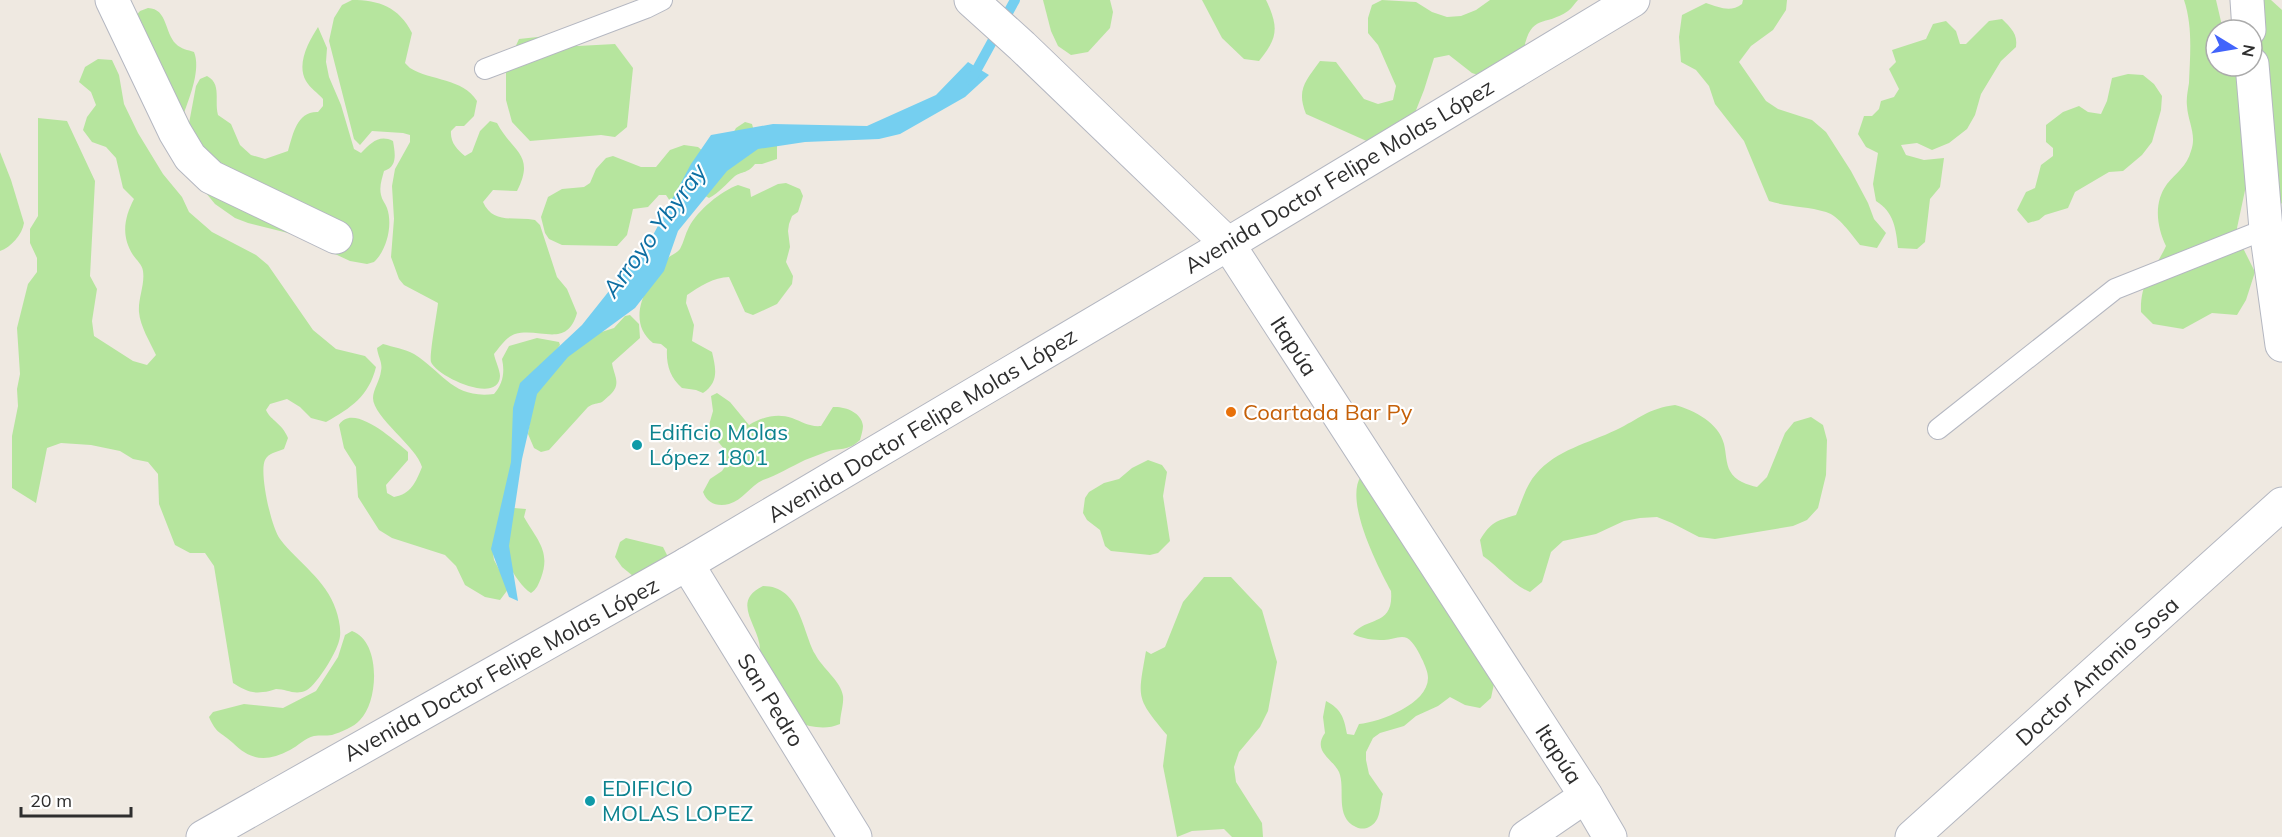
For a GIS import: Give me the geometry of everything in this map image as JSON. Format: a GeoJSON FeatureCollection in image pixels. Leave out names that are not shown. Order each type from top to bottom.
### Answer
{"type":"FeatureCollection","features":[{"type":"Feature","properties":{"kind":"street"},"geometry":{"type":"LineString","coordinates":[[112,0],[175,132],[190,157],[211,177],[336,237]]}},
{"type":"Feature","properties":{"kind":"street","name":"Itapúa"},"geometry":{"type":"LineString","coordinates":[[971,0],[1228,244],[1586,796],[1610,837]]}},
{"type":"Feature","properties":{"kind":"street","name":"Avenida Doctor Felipe Molas López"},"geometry":{"type":"LineString","coordinates":[[203,837],[687,564],[1228,244],[1633,0]]}},
{"type":"Feature","properties":{"kind":"street"},"geometry":{"type":"LineString","coordinates":[[2247,0],[2248,18]]}},
{"type":"Feature","properties":{"kind":"street"},"geometry":{"type":"LineString","coordinates":[[2253,78],[2266,229],[2282,345]]}},
{"type":"Feature","properties":{"kind":"street","name":"Doctor Antonio Sosa"},"geometry":{"type":"LineString","coordinates":[[1912,837],[2282,504]]}},
{"type":"Feature","properties":{"kind":"street","name":"San Pedro"},"geometry":{"type":"LineString","coordinates":[[687,564],[855,837]]}},
{"type":"Feature","properties":{"kind":"street"},"geometry":{"type":"LineString","coordinates":[[1526,837],[1586,796]]}},
{"type":"Feature","properties":{"kind":"lane"},"geometry":{"type":"LineString","coordinates":[[485,69],[662,0]]}},
{"type":"Feature","properties":{"kind":"lane"},"geometry":{"type":"LineString","coordinates":[[1938,429],[2115,290],[2266,229]]}},
{"type":"Feature","properties":{"kind":"green space"},"geometry":{"type":"Polygon","coordinates":[[[352,0],[379,4],[394,11],[407,24],[412,33],[405,63],[418,72],[464,88],[477,101],[474,116],[464,126],[456,126],[451,131],[453,142],[462,154],[465,156],[472,152],[480,131],[490,121],[497,123],[523,161],[522,179],[517,191],[493,190],[483,202],[487,209],[499,217],[535,220],[540,225],[557,277],[567,289],[577,313],[572,324],[560,334],[515,334],[503,342],[494,354],[500,376],[497,384],[490,388],[467,386],[455,381],[444,375],[431,362],[438,303],[404,285],[399,279],[391,257],[394,219],[392,186],[395,169],[410,142],[410,135],[372,131],[360,145],[354,139],[329,41],[334,18],[342,5],[352,0]]]}},
{"type":"Feature","properties":{"kind":"green space"},"geometry":{"type":"Polygon","coordinates":[[[1043,0],[1110,0],[1113,12],[1110,28],[1088,52],[1071,55],[1058,46],[1051,31],[1043,0]]]}},
{"type":"Feature","properties":{"kind":"green space"},"geometry":{"type":"Polygon","coordinates":[[[1202,0],[1266,0],[1275,25],[1270,46],[1259,61],[1244,59],[1222,38],[1202,0]]]}},
{"type":"Feature","properties":{"kind":"green space"},"geometry":{"type":"Polygon","coordinates":[[[1382,0],[1416,2],[1432,12],[1447,17],[1461,16],[1476,10],[1490,0],[1578,0],[1560,16],[1535,25],[1527,38],[1524,49],[1487,78],[1472,73],[1449,55],[1434,58],[1407,133],[1380,147],[1306,114],[1302,92],[1310,74],[1320,61],[1336,62],[1364,99],[1378,104],[1393,100],[1396,86],[1378,45],[1368,33],[1368,18],[1372,5],[1382,0]]]}},
{"type":"Feature","properties":{"kind":"green space"},"geometry":{"type":"Polygon","coordinates":[[[1743,0],[1787,0],[1786,10],[1773,30],[1751,46],[1739,62],[1766,101],[1778,109],[1812,120],[1826,132],[1851,171],[1874,219],[1886,233],[1877,248],[1860,245],[1831,214],[1769,201],[1744,141],[1715,104],[1709,86],[1696,70],[1681,62],[1679,37],[1682,15],[1706,3],[1729,9],[1738,7],[1743,0]]]}},
{"type":"Feature","properties":{"kind":"green space"},"geometry":{"type":"Polygon","coordinates":[[[2184,0],[2216,0],[2220,18],[2204,18],[2204,78],[2264,78],[2264,18],[2246,18],[2238,0],[2271,0],[2282,10],[2282,204],[2262,178],[2247,181],[2237,228],[2242,246],[2255,272],[2246,300],[2237,315],[2212,313],[2183,329],[2153,324],[2141,312],[2141,301],[2145,284],[2166,246],[2160,231],[2158,207],[2160,199],[2167,184],[2187,161],[2193,145],[2187,103],[2190,31],[2184,0]]]}},
{"type":"Feature","properties":{"kind":"green space"},"geometry":{"type":"Polygon","coordinates":[[[148,8],[159,12],[176,44],[194,52],[195,74],[184,113],[135,17],[140,11],[148,8]]]}},
{"type":"Feature","properties":{"kind":"green space"},"geometry":{"type":"Polygon","coordinates":[[[2002,19],[2015,35],[2016,47],[2001,61],[1981,94],[1975,115],[1967,129],[1949,143],[1932,150],[1917,143],[1901,145],[1906,155],[1924,160],[1944,158],[1940,187],[1930,199],[1925,242],[1917,249],[1898,248],[1895,228],[1890,216],[1887,210],[1876,201],[1873,184],[1878,153],[1866,147],[1858,134],[1864,116],[1872,116],[1879,109],[1881,101],[1894,97],[1899,89],[1889,69],[1896,62],[1892,50],[1926,39],[1933,24],[1946,21],[1956,31],[1960,44],[1966,44],[1989,21],[2002,19]]]}},
{"type":"Feature","properties":{"kind":"green space"},"geometry":{"type":"Polygon","coordinates":[[[318,27],[327,48],[326,62],[329,77],[341,105],[354,149],[361,153],[379,139],[393,141],[394,163],[384,171],[380,189],[389,215],[388,237],[379,257],[367,264],[350,261],[292,234],[235,218],[215,204],[201,187],[187,134],[196,86],[200,79],[207,76],[212,79],[216,88],[218,115],[231,124],[240,145],[251,155],[265,159],[288,151],[294,131],[301,119],[305,115],[318,112],[323,106],[323,99],[306,81],[302,67],[308,46],[318,27]]]}},
{"type":"Feature","properties":{"kind":"green space"},"geometry":{"type":"Polygon","coordinates":[[[547,36],[578,46],[615,44],[633,68],[627,127],[615,137],[601,135],[530,141],[512,122],[506,100],[506,67],[519,39],[547,36]]]}},
{"type":"Feature","properties":{"kind":"green space"},"geometry":{"type":"Polygon","coordinates":[[[98,59],[112,60],[119,75],[124,104],[138,133],[163,174],[182,197],[189,212],[212,232],[256,255],[268,265],[313,330],[336,349],[365,356],[376,367],[369,386],[358,400],[326,422],[311,418],[287,399],[270,404],[266,410],[288,438],[284,449],[273,453],[265,460],[265,487],[273,523],[287,548],[326,589],[336,610],[340,626],[339,641],[330,660],[316,681],[303,692],[276,689],[255,692],[233,683],[214,566],[205,553],[190,553],[175,545],[159,504],[158,474],[148,462],[133,459],[120,451],[91,445],[61,443],[47,448],[36,503],[12,488],[12,436],[18,406],[17,389],[20,374],[17,328],[28,284],[37,272],[37,258],[30,243],[30,229],[38,216],[38,118],[67,121],[95,181],[90,276],[97,289],[92,321],[94,336],[133,361],[147,365],[156,355],[140,317],[142,269],[129,248],[125,234],[126,220],[134,199],[123,188],[116,158],[106,147],[92,142],[83,130],[87,117],[96,105],[91,92],[79,82],[85,67],[98,59]]]}},
{"type":"Feature","properties":{"kind":"green space"},"geometry":{"type":"Polygon","coordinates":[[[2128,74],[2143,75],[2154,84],[2162,96],[2161,110],[2152,142],[2142,155],[2123,171],[2109,172],[2075,192],[2068,208],[2028,223],[2017,210],[2026,192],[2035,188],[2041,165],[2053,156],[2053,148],[2046,142],[2046,125],[2063,112],[2079,106],[2088,112],[2101,114],[2107,101],[2112,78],[2128,74]]]}},
{"type":"Feature","properties":{"kind":"green space"},"geometry":{"type":"Polygon","coordinates":[[[745,122],[752,124],[755,135],[777,143],[777,159],[755,164],[735,176],[709,198],[700,193],[736,128],[745,122]]]}},
{"type":"Feature","properties":{"kind":"green space"},"geometry":{"type":"Polygon","coordinates":[[[684,145],[698,147],[704,152],[677,204],[670,201],[666,195],[659,195],[648,207],[633,209],[627,235],[617,246],[562,245],[549,239],[545,233],[541,217],[548,197],[562,189],[584,187],[590,183],[596,169],[606,158],[613,156],[641,167],[656,167],[670,150],[684,145]]]}},
{"type":"Feature","properties":{"kind":"green space"},"geometry":{"type":"Polygon","coordinates":[[[0,152],[24,223],[15,240],[0,251],[0,152]]]}},
{"type":"Feature","properties":{"kind":"green space"},"geometry":{"type":"Polygon","coordinates":[[[786,183],[800,189],[803,196],[798,212],[792,216],[788,231],[790,247],[786,262],[793,276],[792,284],[777,304],[753,315],[745,312],[729,277],[712,281],[687,295],[686,303],[694,325],[692,341],[712,352],[715,375],[712,384],[703,393],[682,388],[674,380],[670,370],[667,349],[661,344],[653,343],[644,334],[640,323],[640,312],[646,290],[666,260],[680,249],[693,221],[717,196],[738,185],[750,189],[751,197],[778,184],[786,183]]]}},
{"type":"Feature","properties":{"kind":"green space"},"geometry":{"type":"Polygon","coordinates":[[[630,315],[639,324],[640,338],[612,363],[616,380],[614,391],[602,402],[588,407],[549,450],[541,452],[534,448],[528,434],[535,389],[544,376],[592,335],[614,328],[625,316],[630,315]]]}},
{"type":"Feature","properties":{"kind":"green space"},"geometry":{"type":"Polygon","coordinates":[[[537,338],[559,342],[560,345],[544,366],[518,450],[493,553],[494,560],[509,588],[500,600],[485,597],[465,585],[456,566],[445,555],[392,538],[379,530],[358,497],[356,467],[344,448],[339,425],[345,419],[354,418],[364,421],[408,452],[408,460],[386,485],[387,493],[394,497],[405,493],[412,486],[422,467],[412,450],[375,406],[373,395],[381,368],[377,348],[383,344],[414,354],[450,383],[468,393],[494,394],[501,382],[502,359],[509,346],[537,338]]]}},
{"type":"Feature","properties":{"kind":"green space"},"geometry":{"type":"Polygon","coordinates":[[[717,393],[730,402],[749,425],[764,418],[781,416],[809,425],[821,426],[833,407],[847,409],[862,421],[860,440],[847,448],[805,460],[763,480],[734,502],[725,505],[717,504],[707,499],[703,492],[710,479],[722,471],[726,465],[725,450],[710,432],[709,425],[713,411],[711,396],[717,393]]]}},
{"type":"Feature","properties":{"kind":"green space"},"geometry":{"type":"Polygon","coordinates":[[[1675,405],[1705,418],[1717,430],[1724,444],[1732,474],[1742,482],[1757,487],[1767,477],[1785,433],[1794,422],[1811,417],[1823,425],[1827,440],[1826,475],[1818,508],[1807,520],[1793,526],[1715,539],[1699,537],[1657,517],[1624,521],[1596,534],[1563,541],[1551,552],[1542,582],[1530,592],[1517,585],[1483,556],[1480,540],[1487,529],[1503,519],[1516,515],[1524,493],[1544,466],[1563,453],[1616,430],[1651,411],[1675,405]]]}},
{"type":"Feature","properties":{"kind":"green space"},"geometry":{"type":"Polygon","coordinates":[[[1148,460],[1162,465],[1167,472],[1163,496],[1170,541],[1158,553],[1150,555],[1111,551],[1105,546],[1100,530],[1087,520],[1083,513],[1085,498],[1089,492],[1104,483],[1119,479],[1132,468],[1148,460]]]}},
{"type":"Feature","properties":{"kind":"green space"},"geometry":{"type":"Polygon","coordinates":[[[1361,476],[1495,679],[1491,698],[1480,708],[1465,705],[1450,697],[1438,706],[1416,716],[1404,726],[1380,733],[1373,738],[1366,752],[1366,760],[1369,774],[1383,794],[1376,821],[1369,827],[1362,828],[1356,827],[1345,817],[1339,772],[1322,750],[1326,701],[1341,714],[1347,734],[1354,735],[1359,724],[1379,720],[1412,703],[1426,687],[1428,678],[1420,655],[1407,638],[1376,640],[1353,634],[1359,628],[1384,616],[1391,602],[1391,591],[1371,551],[1360,517],[1357,487],[1361,476]]]}},
{"type":"Feature","properties":{"kind":"green space"},"geometry":{"type":"Polygon","coordinates":[[[514,508],[526,509],[524,517],[538,539],[543,553],[544,569],[536,588],[531,593],[515,575],[504,550],[503,535],[514,508]]]}},
{"type":"Feature","properties":{"kind":"green space"},"geometry":{"type":"Polygon","coordinates":[[[626,538],[663,547],[668,557],[633,576],[615,557],[620,542],[626,538]]]}},
{"type":"Feature","properties":{"kind":"green space"},"geometry":{"type":"Polygon","coordinates":[[[1204,577],[1231,577],[1262,610],[1277,662],[1268,711],[1260,727],[1239,752],[1234,767],[1236,782],[1262,823],[1263,837],[1232,837],[1224,829],[1192,831],[1177,837],[1163,766],[1167,735],[1149,712],[1142,696],[1141,679],[1146,651],[1151,654],[1165,647],[1183,602],[1204,577]]]}},
{"type":"Feature","properties":{"kind":"green space"},"geometry":{"type":"Polygon","coordinates":[[[763,586],[785,593],[798,611],[815,654],[842,690],[840,724],[831,727],[814,727],[771,712],[759,642],[747,607],[753,592],[763,586]]]}},
{"type":"Feature","properties":{"kind":"green space"},"geometry":{"type":"Polygon","coordinates":[[[352,631],[368,646],[374,672],[371,699],[366,711],[354,725],[332,735],[311,737],[282,754],[267,758],[246,753],[214,727],[209,717],[213,712],[244,704],[283,708],[316,691],[338,657],[345,635],[352,631]]]}},
{"type":"Feature","properties":{"kind":"water"},"geometry":{"type":"Polygon","coordinates":[[[968,62],[989,75],[965,97],[900,134],[879,139],[805,142],[758,149],[727,171],[678,231],[664,271],[635,308],[568,357],[537,394],[522,459],[509,546],[518,601],[509,597],[491,549],[511,462],[513,408],[520,383],[582,325],[652,237],[691,164],[711,135],[773,124],[867,126],[936,95],[968,62]]]}},
{"type":"Feature","properties":{"kind":"waterway","name":"Arroyo Ybyray"},"geometry":{"type":"LineString","coordinates":[[971,80],[1015,0]]}},
{"type":"Feature","properties":{"kind":"place","name":"Coartada Bar Py"},"geometry":{"type":"Point","coordinates":[1231,412]}},
{"type":"Feature","properties":{"kind":"place","name":"Edificio Molas López 1801"},"geometry":{"type":"Point","coordinates":[637,445]}},
{"type":"Feature","properties":{"kind":"place","name":"EDIFICIO MOLAS LOPEZ"},"geometry":{"type":"Point","coordinates":[590,801]}}]}
